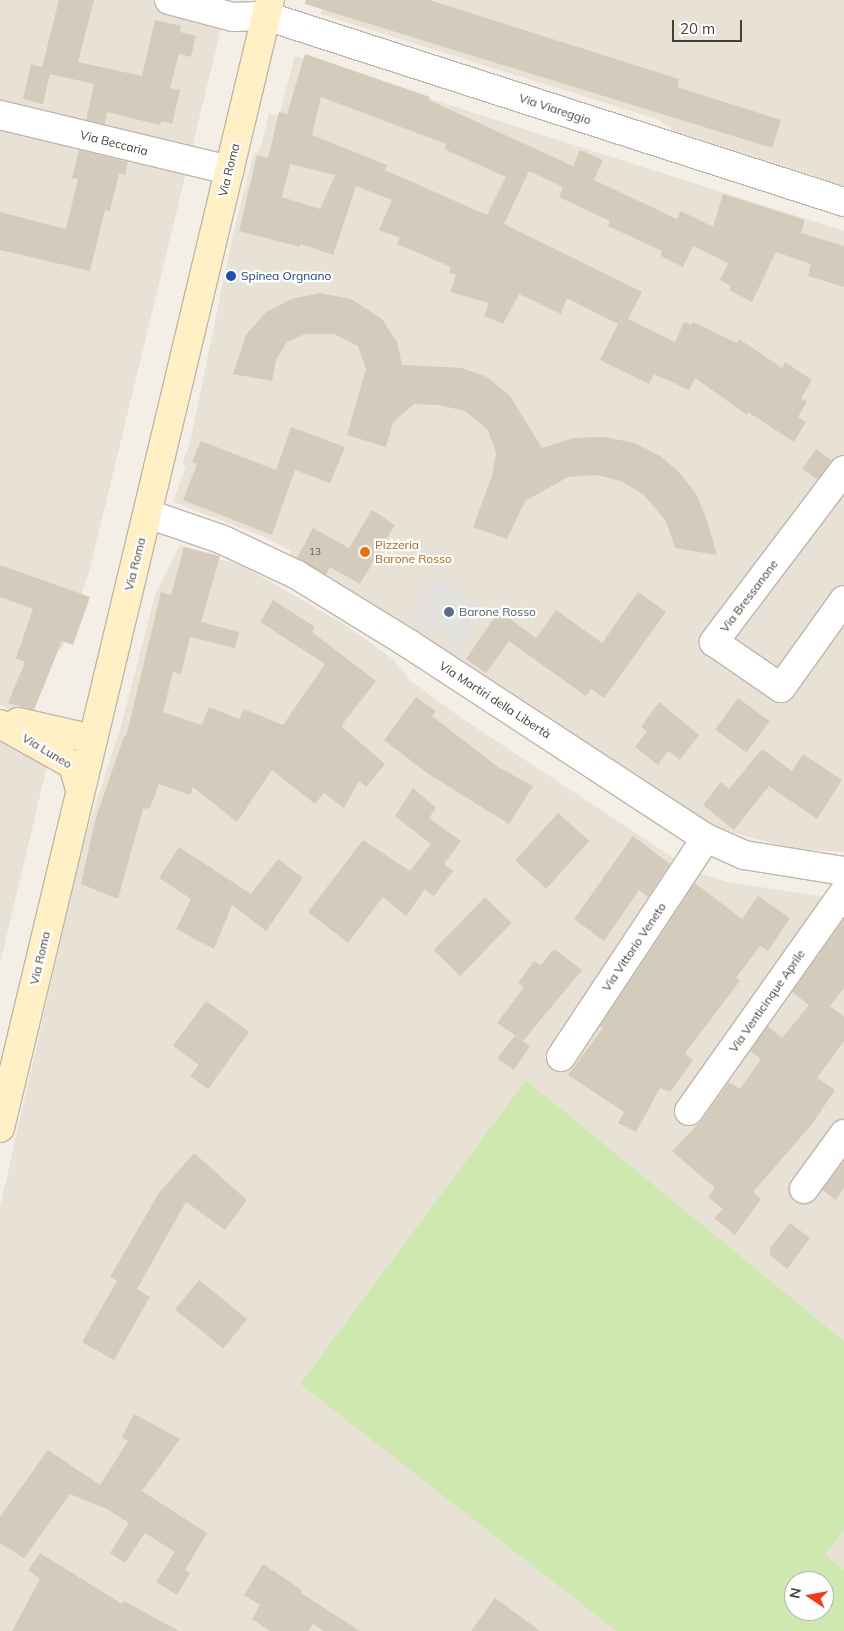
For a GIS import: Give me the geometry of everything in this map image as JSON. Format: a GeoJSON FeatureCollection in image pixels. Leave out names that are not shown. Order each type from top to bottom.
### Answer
{"type":"FeatureCollection","features":[{"type":"Feature","properties":{"kind":"street","name":"Via Viareggio"},"geometry":{"type":"LineString","coordinates":[[169,0],[233,17],[268,8],[844,202]]}},
{"type":"Feature","properties":{"kind":"street","name":"Via Roma"},"geometry":{"type":"LineString","coordinates":[[0,1128],[268,8]]}},
{"type":"Feature","properties":{"kind":"street","name":"Via Beccaria"},"geometry":{"type":"LineString","coordinates":[[0,115],[229,170]]}},
{"type":"Feature","properties":{"kind":"street","name":"Via Bressanone"},"geometry":{"type":"LineString","coordinates":[[844,470],[714,642],[782,688],[844,600]]}},
{"type":"Feature","properties":{"kind":"street","name":"Via Martiri della Libertà"},"geometry":{"type":"LineString","coordinates":[[148,514],[245,548],[297,575],[409,644],[706,838],[744,855],[844,871]]}},
{"type":"Feature","properties":{"kind":"street","name":"Via Luneo"},"geometry":{"type":"LineString","coordinates":[[0,718],[92,740]]}},
{"type":"Feature","properties":{"kind":"street","name":"Via Luneo"},"geometry":{"type":"LineString","coordinates":[[0,724],[73,765],[80,789]]}},
{"type":"Feature","properties":{"kind":"street","name":"Via Vittorio Veneto"},"geometry":{"type":"LineString","coordinates":[[561,1057],[706,838]]}},
{"type":"Feature","properties":{"kind":"street","name":"Via Venticinque Aprile"},"geometry":{"type":"LineString","coordinates":[[689,1111],[844,892]]}},
{"type":"Feature","properties":{"kind":"street"},"geometry":{"type":"LineString","coordinates":[[804,1189],[844,1134]]}},
{"type":"Feature","properties":{"kind":"shaded area"},"geometry":{"type":"Polygon","coordinates":[[[0,0],[228,0],[89,572],[63,647],[45,659],[22,715],[0,705],[0,0]]]}},
{"type":"Feature","properties":{"kind":"shaded area"},"geometry":{"type":"Polygon","coordinates":[[[325,0],[844,0],[844,186],[675,131],[657,119],[320,14],[325,0]]]}},
{"type":"Feature","properties":{"kind":"shaded area"},"geometry":{"type":"Polygon","coordinates":[[[295,56],[844,231],[844,852],[793,849],[712,827],[287,559],[291,551],[262,536],[173,502],[186,466],[182,464],[190,443],[233,234],[254,153],[260,150],[269,114],[279,116],[295,56]]]}},
{"type":"Feature","properties":{"kind":"shaded area"},"geometry":{"type":"Polygon","coordinates":[[[180,545],[215,559],[238,563],[345,625],[393,659],[411,681],[460,717],[693,871],[728,882],[844,900],[844,1341],[526,1080],[300,1384],[616,1631],[0,1631],[0,1207],[82,847],[121,726],[155,595],[180,545]]]}},
{"type":"Feature","properties":{"kind":"shaded area","name":"Barone Rosso"},"geometry":{"type":"Polygon","coordinates":[[[433,578],[487,610],[459,646],[411,614],[433,578]]]}},
{"type":"Feature","properties":{"kind":"shaded area"},"geometry":{"type":"Polygon","coordinates":[[[0,742],[47,766],[0,964],[0,742]]]}},
{"type":"Feature","properties":{"kind":"shaded area"},"geometry":{"type":"Polygon","coordinates":[[[844,1531],[844,1570],[824,1554],[844,1531]]]}},
{"type":"Feature","properties":{"kind":"green space"},"geometry":{"type":"Polygon","coordinates":[[[526,1080],[844,1341],[844,1531],[825,1554],[844,1570],[844,1631],[616,1631],[300,1384],[526,1080]]]}},
{"type":"Feature","properties":{"kind":"building"},"geometry":{"type":"Polygon","coordinates":[[[59,0],[94,0],[78,62],[142,76],[155,20],[181,26],[180,32],[196,36],[191,57],[179,54],[170,88],[180,90],[172,124],[161,121],[160,125],[107,112],[105,124],[86,120],[94,84],[50,74],[43,104],[23,99],[31,64],[42,67],[59,0]]]}},
{"type":"Feature","properties":{"kind":"building"},"geometry":{"type":"Polygon","coordinates":[[[306,0],[429,0],[679,79],[677,87],[781,120],[772,148],[305,4],[306,0]]]}},
{"type":"Feature","properties":{"kind":"building"},"geometry":{"type":"Polygon","coordinates":[[[305,54],[430,97],[429,100],[573,166],[580,150],[603,160],[594,180],[677,219],[681,211],[713,227],[723,194],[805,220],[801,233],[844,246],[844,287],[808,276],[811,264],[776,252],[752,302],[729,290],[731,286],[720,280],[728,263],[693,246],[683,267],[661,256],[662,251],[608,226],[610,221],[559,197],[563,187],[529,171],[504,224],[642,292],[628,319],[675,342],[684,322],[691,325],[693,322],[737,343],[739,339],[782,368],[785,362],[812,380],[801,398],[807,402],[798,417],[806,422],[794,442],[748,412],[747,415],[695,378],[689,390],[654,374],[649,384],[600,360],[618,324],[567,298],[561,314],[519,294],[503,324],[484,316],[489,303],[450,292],[456,275],[449,273],[451,267],[397,244],[400,238],[379,230],[392,200],[356,186],[333,255],[301,244],[300,247],[239,231],[257,155],[268,158],[279,112],[287,114],[305,54]],[[321,97],[312,135],[387,165],[385,170],[487,215],[506,177],[444,149],[446,144],[321,97]],[[290,164],[282,197],[320,209],[335,175],[290,164]]]}},
{"type":"Feature","properties":{"kind":"building"},"geometry":{"type":"Polygon","coordinates":[[[79,150],[128,162],[125,175],[119,173],[110,211],[105,210],[90,271],[0,250],[0,212],[66,229],[78,179],[72,178],[79,150]]]}},
{"type":"Feature","properties":{"kind":"building"},"geometry":{"type":"Polygon","coordinates":[[[320,293],[351,299],[382,319],[397,342],[402,365],[462,368],[487,377],[510,396],[542,448],[574,438],[604,437],[635,443],[660,456],[679,472],[695,492],[706,517],[717,555],[675,548],[666,521],[644,495],[621,481],[596,475],[568,477],[525,501],[507,539],[473,527],[492,476],[496,453],[488,430],[465,411],[439,405],[414,404],[393,422],[386,447],[347,435],[366,369],[358,346],[334,334],[305,334],[287,342],[276,360],[272,381],[233,374],[246,335],[265,313],[291,299],[320,293]]]}},
{"type":"Feature","properties":{"kind":"building"},"geometry":{"type":"Polygon","coordinates":[[[291,427],[345,447],[330,483],[295,470],[272,535],[183,500],[197,464],[192,462],[201,441],[276,470],[291,427]]]}},
{"type":"Feature","properties":{"kind":"building"},"geometry":{"type":"Polygon","coordinates":[[[816,449],[832,460],[818,480],[802,469],[816,449]]]}},
{"type":"Feature","properties":{"kind":"building"},"geometry":{"type":"Polygon","coordinates":[[[372,510],[395,525],[360,584],[330,567],[326,575],[297,558],[313,528],[349,548],[372,510]]]}},
{"type":"Feature","properties":{"kind":"building"},"geometry":{"type":"Polygon","coordinates":[[[184,547],[220,556],[201,622],[239,632],[235,648],[190,637],[181,674],[173,672],[163,712],[202,725],[209,707],[239,719],[244,709],[283,725],[325,664],[260,622],[273,600],[315,627],[312,632],[376,681],[341,726],[385,764],[366,787],[359,781],[344,808],[324,793],[315,804],[272,770],[237,822],[193,787],[190,795],[159,784],[150,808],[143,809],[118,899],[81,884],[95,821],[124,736],[126,737],[161,592],[171,595],[184,547]]]}},
{"type":"Feature","properties":{"kind":"building"},"geometry":{"type":"Polygon","coordinates":[[[0,565],[90,597],[73,645],[62,641],[34,710],[8,703],[25,662],[16,658],[33,609],[0,597],[0,565]]]}},
{"type":"Feature","properties":{"kind":"building"},"geometry":{"type":"Polygon","coordinates":[[[638,592],[666,612],[604,698],[591,689],[586,696],[509,641],[486,673],[466,659],[499,611],[536,638],[556,610],[602,643],[638,592]]]}},
{"type":"Feature","properties":{"kind":"building"},"geometry":{"type":"Polygon","coordinates":[[[416,697],[436,711],[432,716],[498,767],[533,786],[509,824],[427,773],[384,740],[416,697]]]}},
{"type":"Feature","properties":{"kind":"building"},"geometry":{"type":"Polygon","coordinates":[[[738,698],[770,721],[747,752],[715,730],[738,698]]]}},
{"type":"Feature","properties":{"kind":"building"},"geometry":{"type":"Polygon","coordinates":[[[659,702],[699,735],[680,760],[668,751],[658,765],[635,747],[647,731],[641,727],[659,702]]]}},
{"type":"Feature","properties":{"kind":"building"},"geometry":{"type":"Polygon","coordinates":[[[762,749],[792,771],[803,754],[842,780],[817,819],[769,786],[734,830],[703,805],[721,782],[729,789],[762,749]]]}},
{"type":"Feature","properties":{"kind":"building"},"geometry":{"type":"Polygon","coordinates":[[[413,788],[436,808],[429,818],[461,841],[444,864],[453,871],[434,896],[425,889],[406,916],[383,897],[348,943],[308,912],[363,840],[410,871],[431,844],[395,816],[413,788]]]}},
{"type":"Feature","properties":{"kind":"building"},"geometry":{"type":"Polygon","coordinates":[[[558,813],[589,841],[546,889],[515,861],[558,813]]]}},
{"type":"Feature","properties":{"kind":"building"},"geometry":{"type":"Polygon","coordinates":[[[633,836],[670,864],[648,897],[639,890],[604,941],[574,919],[633,836]]]}},
{"type":"Feature","properties":{"kind":"building"},"geometry":{"type":"Polygon","coordinates":[[[179,847],[251,894],[278,859],[303,878],[266,931],[232,905],[214,949],[176,929],[191,899],[159,878],[179,847]]]}},
{"type":"Feature","properties":{"kind":"building"},"geometry":{"type":"Polygon","coordinates":[[[695,883],[742,919],[758,896],[790,918],[768,951],[760,946],[736,978],[740,981],[685,1053],[693,1060],[670,1092],[660,1088],[636,1132],[618,1123],[624,1112],[568,1075],[603,1028],[600,1026],[695,883]]]}},
{"type":"Feature","properties":{"kind":"building"},"geometry":{"type":"Polygon","coordinates":[[[485,897],[512,923],[460,976],[434,950],[485,897]]]}},
{"type":"Feature","properties":{"kind":"building"},"geometry":{"type":"Polygon","coordinates":[[[844,919],[844,988],[830,1006],[844,1017],[844,1041],[817,1078],[835,1090],[812,1124],[753,1192],[761,1199],[735,1235],[714,1218],[723,1209],[708,1197],[715,1188],[672,1151],[702,1120],[729,1082],[740,1089],[761,1059],[750,1051],[768,1026],[782,1038],[809,1005],[792,992],[844,919]]]}},
{"type":"Feature","properties":{"kind":"building"},"geometry":{"type":"Polygon","coordinates":[[[554,949],[582,970],[523,1041],[497,1023],[524,987],[518,983],[534,961],[541,965],[554,949]]]}},
{"type":"Feature","properties":{"kind":"building"},"geometry":{"type":"Polygon","coordinates":[[[206,1001],[249,1032],[208,1089],[190,1076],[199,1065],[173,1046],[206,1001]]]}},
{"type":"Feature","properties":{"kind":"building"},"geometry":{"type":"Polygon","coordinates":[[[515,1036],[530,1046],[514,1070],[497,1058],[515,1036]]]}},
{"type":"Feature","properties":{"kind":"building"},"geometry":{"type":"Polygon","coordinates":[[[194,1153],[247,1200],[225,1230],[186,1202],[137,1289],[150,1297],[114,1360],[82,1342],[117,1281],[110,1277],[159,1193],[194,1153]]]}},
{"type":"Feature","properties":{"kind":"building"},"geometry":{"type":"Polygon","coordinates":[[[844,1161],[844,1188],[836,1200],[822,1190],[844,1161]]]}},
{"type":"Feature","properties":{"kind":"building"},"geometry":{"type":"Polygon","coordinates":[[[790,1223],[810,1238],[787,1269],[770,1255],[770,1248],[790,1223]]]}},
{"type":"Feature","properties":{"kind":"building"},"geometry":{"type":"Polygon","coordinates":[[[199,1280],[247,1319],[223,1349],[175,1310],[199,1280]]]}},
{"type":"Feature","properties":{"kind":"building"},"geometry":{"type":"Polygon","coordinates":[[[134,1414],[180,1439],[142,1491],[207,1533],[185,1570],[190,1573],[177,1595],[156,1582],[175,1552],[145,1533],[125,1563],[110,1553],[129,1523],[107,1509],[70,1494],[24,1558],[0,1543],[0,1517],[48,1450],[100,1485],[128,1441],[122,1437],[134,1414]]]}},
{"type":"Feature","properties":{"kind":"building"},"geometry":{"type":"Polygon","coordinates":[[[40,1553],[122,1604],[124,1601],[179,1631],[12,1631],[40,1579],[28,1570],[40,1553]]]}},
{"type":"Feature","properties":{"kind":"building"},"geometry":{"type":"Polygon","coordinates":[[[263,1564],[302,1590],[301,1593],[360,1631],[324,1631],[313,1624],[308,1631],[270,1631],[252,1619],[260,1605],[244,1595],[263,1564]]]}},
{"type":"Feature","properties":{"kind":"building"},"geometry":{"type":"Polygon","coordinates":[[[495,1598],[540,1631],[471,1631],[495,1598]]]}},
{"type":"Feature","properties":{"kind":"place","name":"Spinea Orgnano"},"geometry":{"type":"Point","coordinates":[231,276]}},
{"type":"Feature","properties":{"kind":"place","name":"Pizzeria Barone Rosso"},"geometry":{"type":"Point","coordinates":[365,552]}},
{"type":"Feature","properties":{"kind":"place","name":"Barone Rosso"},"geometry":{"type":"Point","coordinates":[449,612]}}]}
